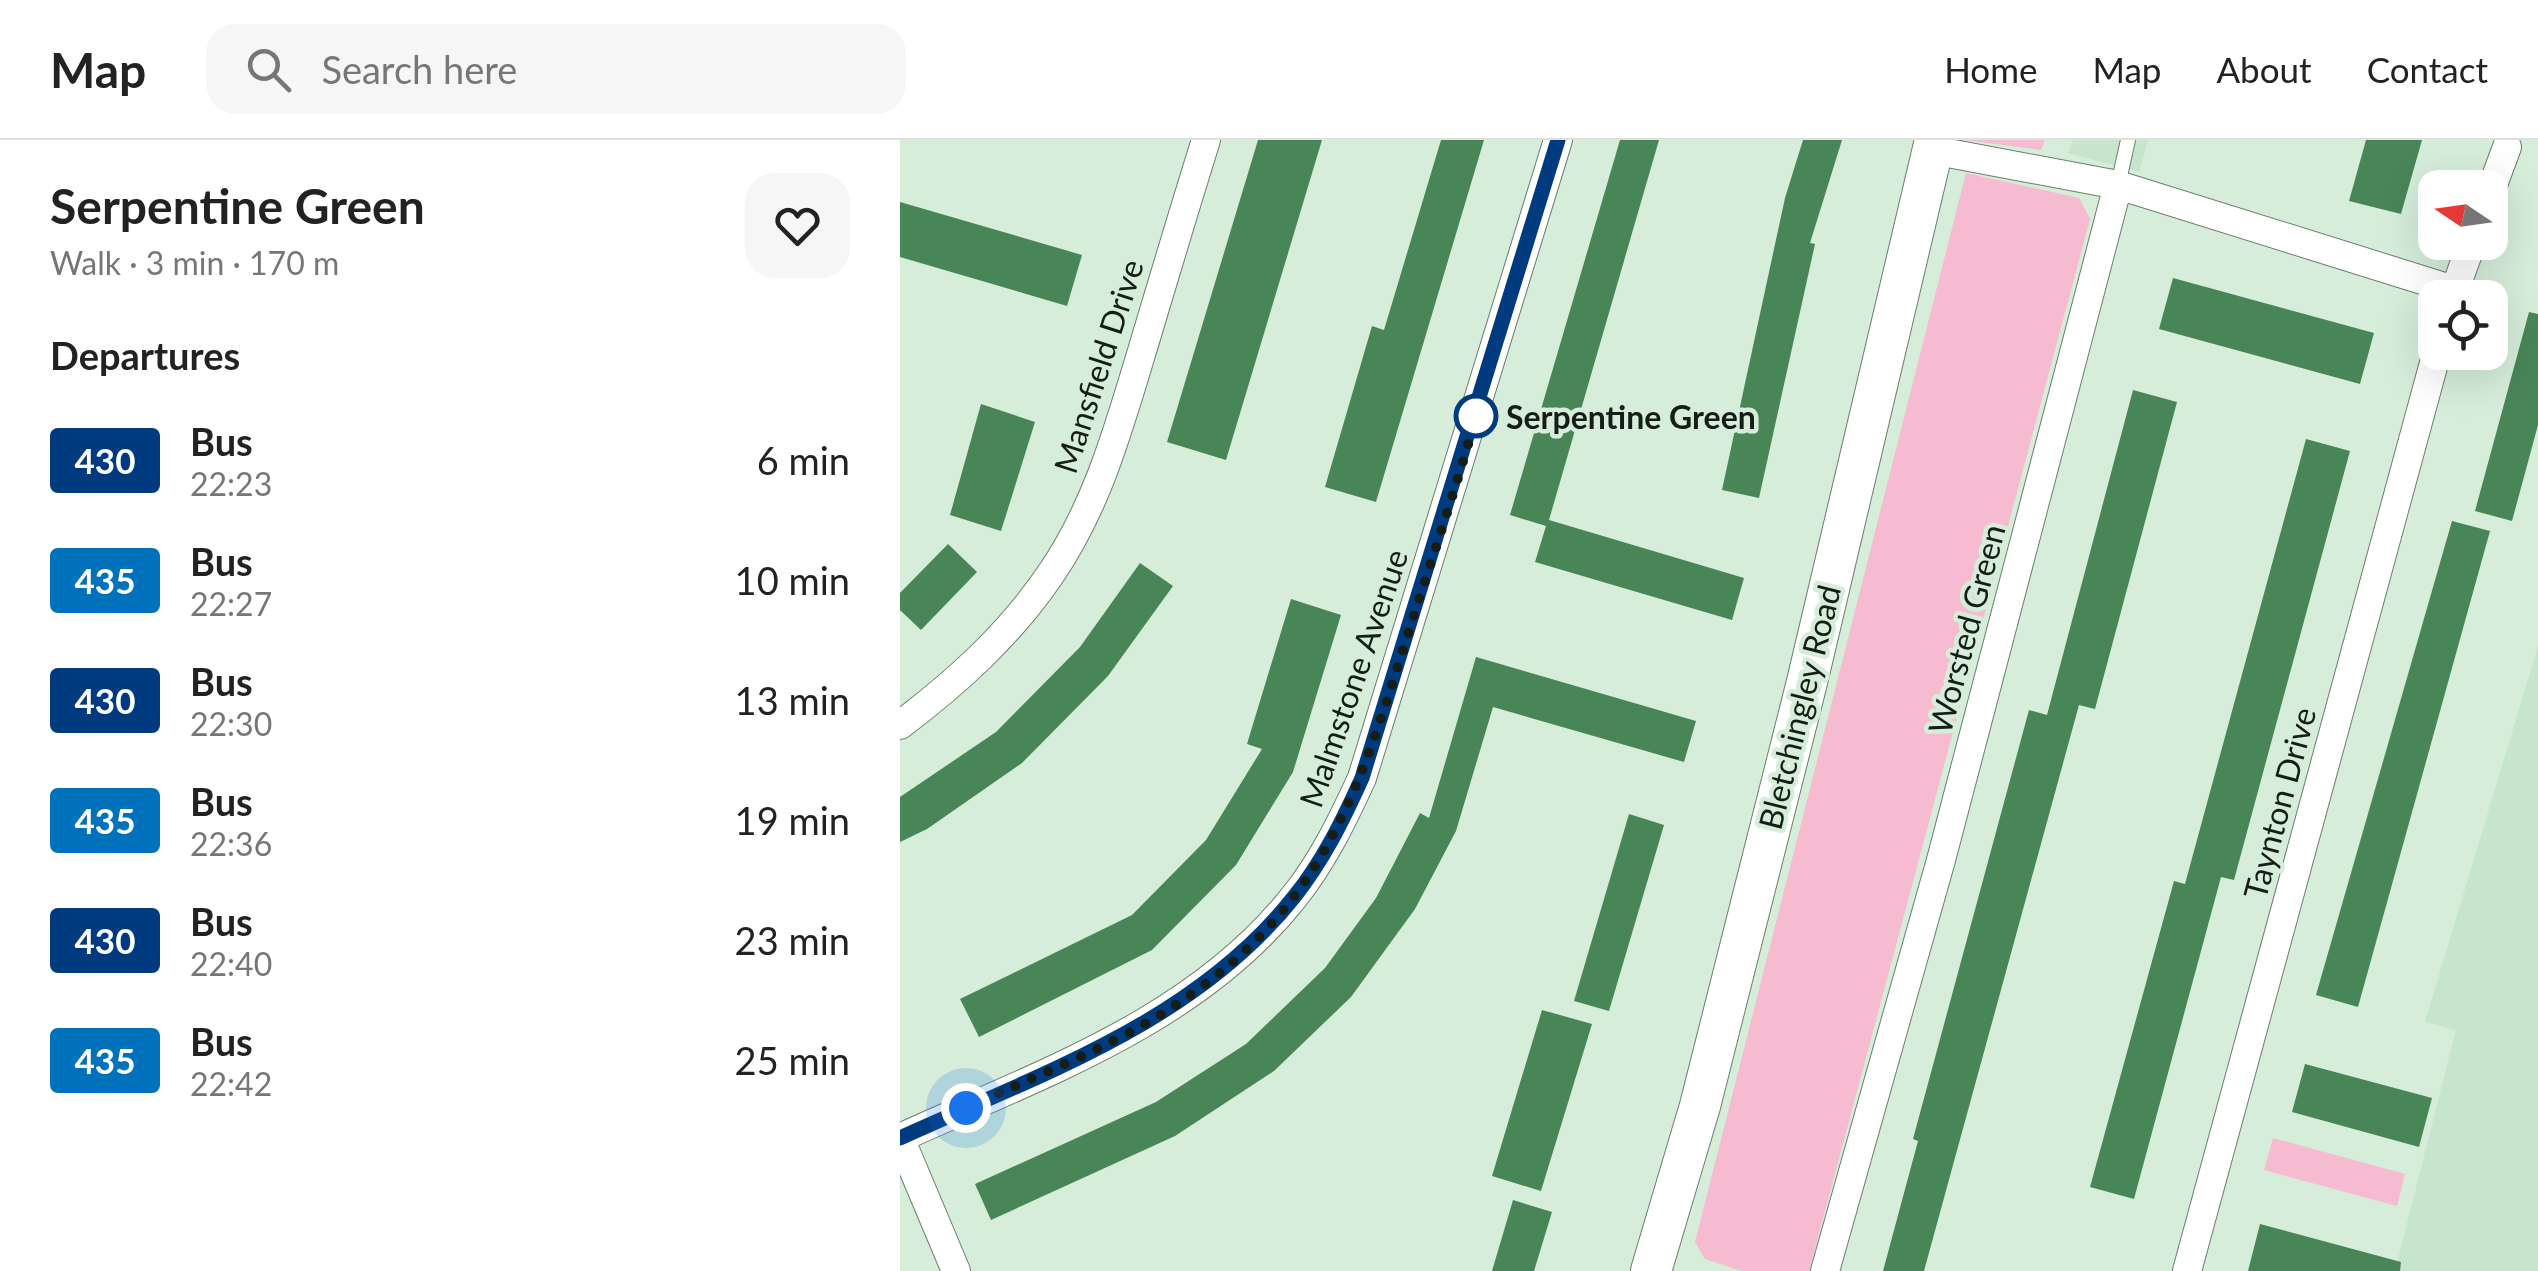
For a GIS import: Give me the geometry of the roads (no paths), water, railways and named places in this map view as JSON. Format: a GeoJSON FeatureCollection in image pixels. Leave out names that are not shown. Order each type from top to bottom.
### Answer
{"type":"FeatureCollection","features":[{"type":"Feature","properties":{"kind":"street","name":"Mansfield Drive"},"geometry":{"type":"LineString","coordinates":[[900,726],[959,680],[1000,638],[1050,576],[1076,531],[1107,466],[1206,140]]}},
{"type":"Feature","properties":{"kind":"street","name":"Malmstone Avenue"},"geometry":{"type":"LineString","coordinates":[[900,1138],[1131,1032],[1197,991],[1252,943],[1294,896],[1335,836],[1362,778],[1558,140]]}},
{"type":"Feature","properties":{"kind":"street"},"geometry":{"type":"LineString","coordinates":[[2498,170],[2508,143]]}},
{"type":"Feature","properties":{"kind":"street"},"geometry":{"type":"LineString","coordinates":[[1934,145],[2118,185],[2418,283]]}},
{"type":"Feature","properties":{"kind":"street","name":"Bletchingley Road"},"geometry":{"type":"LineString","coordinates":[[1655,1270],[1808,682],[1934,145]]}},
{"type":"Feature","properties":{"kind":"street","name":"Worsted Green"},"geometry":{"type":"LineString","coordinates":[[1825,1271],[1942,860],[2118,185]]}},
{"type":"Feature","properties":{"kind":"street","name":"Taynton Drive"},"geometry":{"type":"LineString","coordinates":[[2187,1271],[2432,370]]}},
{"type":"Feature","properties":{"kind":"street"},"geometry":{"type":"LineString","coordinates":[[900,1138],[956,1271]]}},
{"type":"Feature","properties":{"kind":"lane"},"geometry":{"type":"LineString","coordinates":[[2118,185],[2128,140]]}},
{"type":"Feature","properties":{"kind":"place","name":"Serpentine Green"},"geometry":{"type":"Point","coordinates":[1476,416]}}]}
